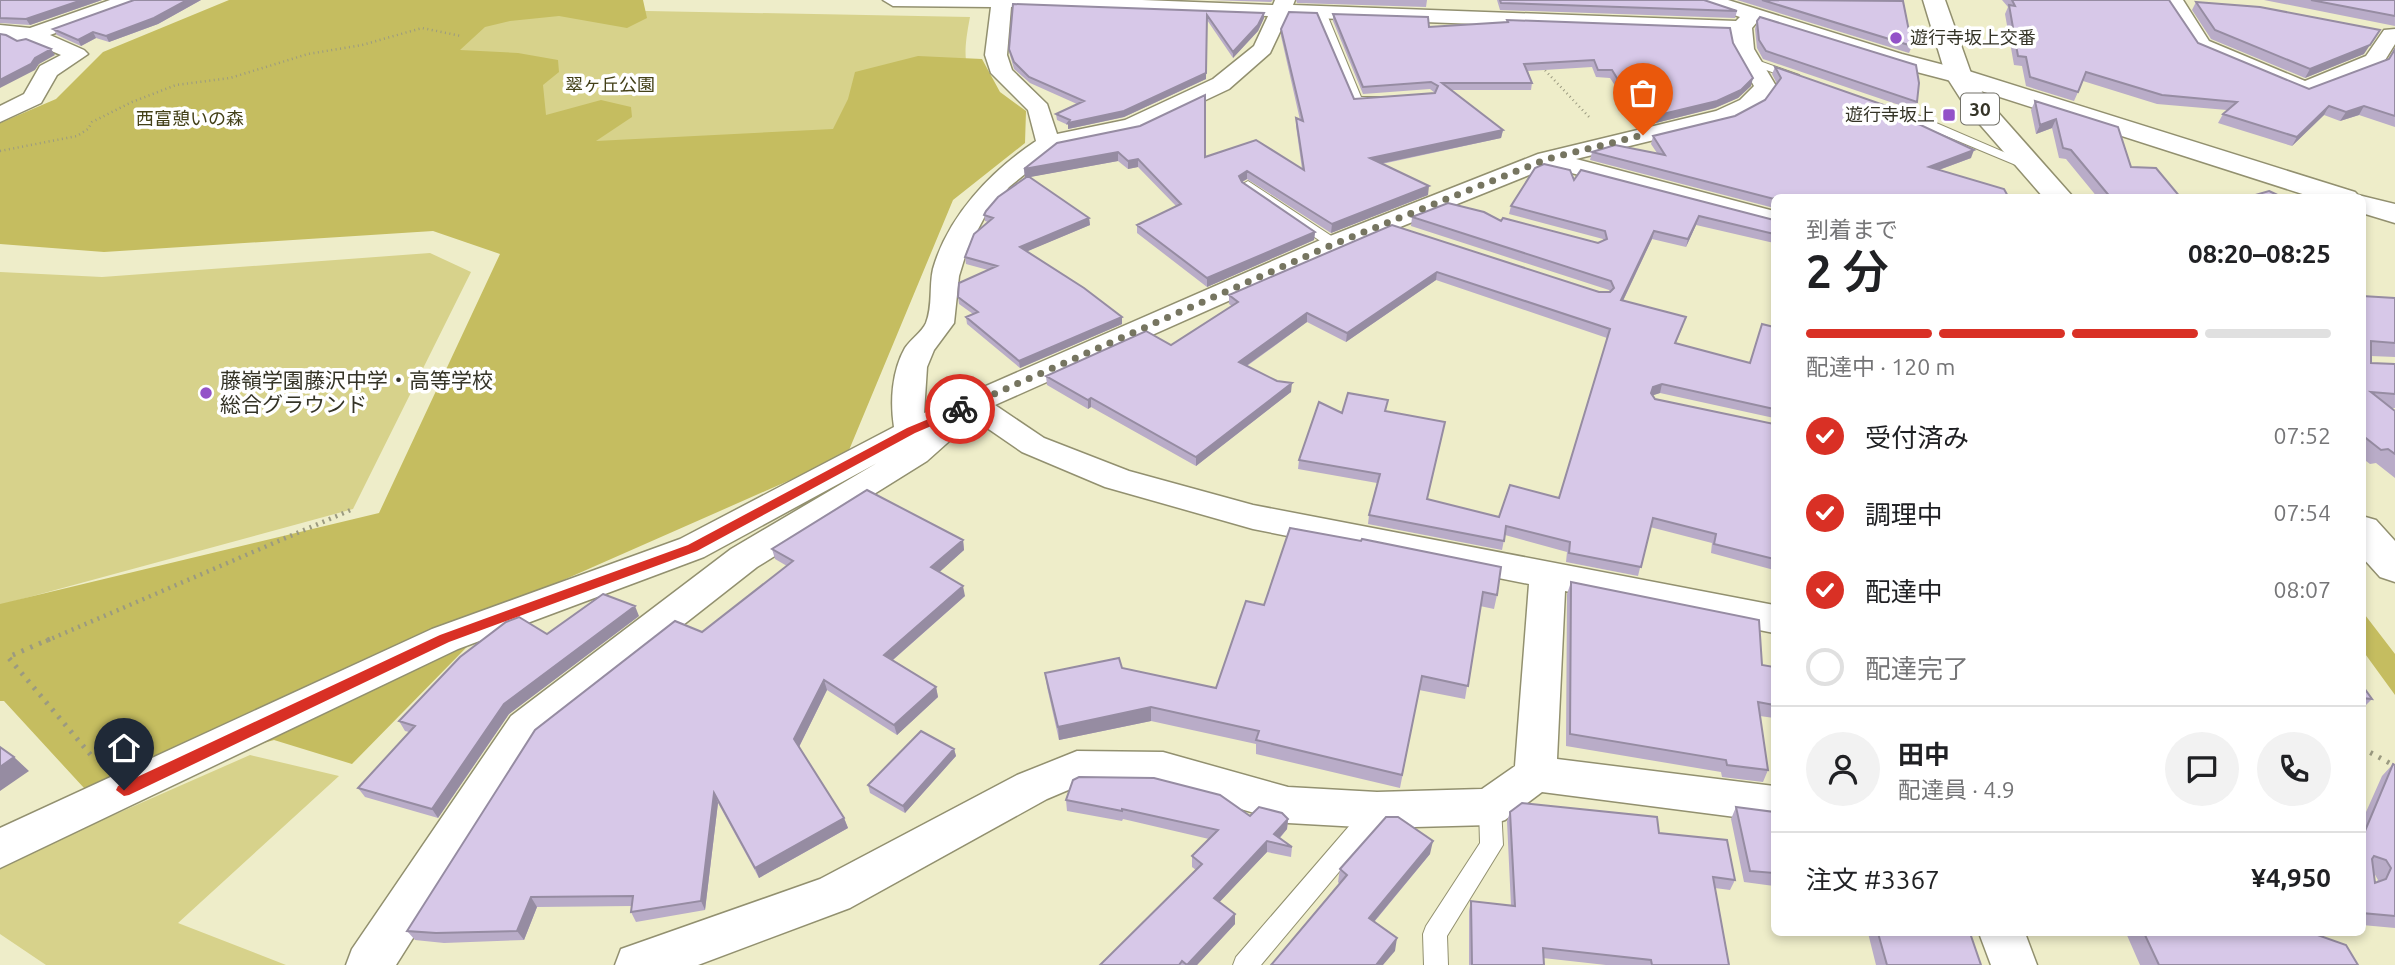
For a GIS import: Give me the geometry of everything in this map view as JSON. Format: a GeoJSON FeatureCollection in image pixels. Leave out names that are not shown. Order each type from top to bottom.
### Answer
{"type":"FeatureCollection","features":[{"type":"Feature","properties":{"kind":"main road","name":"30"},"geometry":{"type":"LineString","coordinates":[[1934,0],[1959,76],[1978,106],[2056,194]]}},
{"type":"Feature","properties":{"kind":"main road"},"geometry":{"type":"LineString","coordinates":[[1959,76],[2332,194]]}},
{"type":"Feature","properties":{"kind":"main road"},"geometry":{"type":"LineString","coordinates":[[2366,204],[2395,214]]}},
{"type":"Feature","properties":{"kind":"main road"},"geometry":{"type":"LineString","coordinates":[[2366,534],[2395,567]]}},
{"type":"Feature","properties":{"kind":"street"},"geometry":{"type":"LineString","coordinates":[[0,47],[129,0]]}},
{"type":"Feature","properties":{"kind":"street"},"geometry":{"type":"LineString","coordinates":[[893,0],[1282,5],[1321,12],[1507,18],[1741,12]]}},
{"type":"Feature","properties":{"kind":"street"},"geometry":{"type":"LineString","coordinates":[[1002,0],[996,55],[1002,73],[1039,109],[1048,143]]}},
{"type":"Feature","properties":{"kind":"street"},"geometry":{"type":"LineString","coordinates":[[1708,0],[1894,59],[1959,76]]}},
{"type":"Feature","properties":{"kind":"street"},"geometry":{"type":"LineString","coordinates":[[2175,0],[2203,2]]}},
{"type":"Feature","properties":{"kind":"street"},"geometry":{"type":"LineString","coordinates":[[2175,0],[2201,45],[2305,89],[2374,60],[2393,34],[2364,29]]}},
{"type":"Feature","properties":{"kind":"street"},"geometry":{"type":"LineString","coordinates":[[911,431],[906,393],[919,349],[940,324],[946,274],[955,242],[984,199],[1034,152],[1048,143],[1132,125],[1221,84],[1263,49],[1282,5]]}},
{"type":"Feature","properties":{"kind":"street"},"geometry":{"type":"LineString","coordinates":[[0,849],[445,639],[692,548],[911,431],[1334,244],[1398,228],[1452,206],[1547,159],[1724,116],[1744,107],[1760,97],[1765,86],[1744,49],[1741,12]]}},
{"type":"Feature","properties":{"kind":"street"},"geometry":{"type":"LineString","coordinates":[[0,32],[30,34],[77,54],[48,71],[33,98],[0,115]]}},
{"type":"Feature","properties":{"kind":"street"},"geometry":{"type":"LineString","coordinates":[[1547,159],[1771,218]]}},
{"type":"Feature","properties":{"kind":"street"},"geometry":{"type":"LineString","coordinates":[[972,404],[1033,445],[1117,479],[1253,517],[1771,618]]}},
{"type":"Feature","properties":{"kind":"street"},"geometry":{"type":"LineString","coordinates":[[369,965],[525,727],[744,558],[916,454],[972,404]]}},
{"type":"Feature","properties":{"kind":"street"},"geometry":{"type":"LineString","coordinates":[[1535,774],[1548,576]]}},
{"type":"Feature","properties":{"kind":"street"},"geometry":{"type":"LineString","coordinates":[[663,962],[834,894],[1032,787],[1077,768],[1163,769],[1287,804],[1377,810],[1490,807],[1535,774],[1771,804]]}},
{"type":"Feature","properties":{"kind":"street"},"geometry":{"type":"LineString","coordinates":[[2003,936],[2014,965]]}},
{"type":"Feature","properties":{"kind":"lane"},"geometry":{"type":"LineString","coordinates":[[1321,12],[1357,101],[1394,99]]}},
{"type":"Feature","properties":{"kind":"lane"},"geometry":{"type":"LineString","coordinates":[[1751,61],[1803,80]]}},
{"type":"Feature","properties":{"kind":"lane"},"geometry":{"type":"LineString","coordinates":[[1878,104],[2031,166]]}},
{"type":"Feature","properties":{"kind":"lane"},"geometry":{"type":"LineString","coordinates":[[1248,185],[1334,244]]}},
{"type":"Feature","properties":{"kind":"lane"},"geometry":{"type":"LineString","coordinates":[[1436,965],[1435,934],[1492,845],[1490,807]]}},
{"type":"Feature","properties":{"kind":"lane"},"geometry":{"type":"LineString","coordinates":[[1245,965],[1377,810]]}},
{"type":"Feature","properties":{"kind":"path"},"geometry":{"type":"LineString","coordinates":[[1507,18],[1512,22],[1518,40],[1576,106],[1615,141]]}},
{"type":"Feature","properties":{"kind":"path"},"geometry":{"type":"LineString","coordinates":[[0,151],[40,145],[78,135],[88,129],[92,122],[132,102],[176,85],[230,78],[308,54],[362,45],[422,28],[461,36]]}},
{"type":"Feature","properties":{"kind":"path"},"geometry":{"type":"LineString","coordinates":[[97,764],[8,657],[353,509]]}},
{"type":"Feature","properties":{"kind":"path"},"geometry":{"type":"LineString","coordinates":[[2366,750],[2395,766]]}},
{"type":"Feature","properties":{"kind":"green space","name":"西富憩いの森"},"geometry":{"type":"Polygon","coordinates":[[[229,0],[643,0],[647,18],[627,28],[559,16],[510,21],[485,27],[460,50],[518,53],[558,60],[559,72],[543,85],[546,115],[601,100],[631,107],[632,117],[596,141],[833,129],[848,99],[855,72],[918,56],[982,59],[1000,92],[1026,111],[1025,143],[953,200],[847,455],[509,604],[352,764],[274,740],[116,785],[84,788],[4,701],[0,701],[0,604],[379,513],[500,254],[433,231],[104,252],[0,244],[0,123],[56,99],[103,52],[229,0]]]}},
{"type":"Feature","properties":{"kind":"green space","name":"翠ヶ丘公園"},"geometry":{"type":"Polygon","coordinates":[[[595,10],[970,17],[966,48],[968,69],[996,112],[688,153],[437,125],[437,62],[487,23],[595,10]]]}},
{"type":"Feature","properties":{"kind":"green space","name":"藤嶺学園藤沢中学・高等学校 総合グラウンド"},"geometry":{"type":"Polygon","coordinates":[[[430,253],[471,272],[353,509],[0,605],[0,272],[102,277],[430,253]]]}},
{"type":"Feature","properties":{"kind":"green space"},"geometry":{"type":"Polygon","coordinates":[[[2366,616],[2395,654],[2395,695],[2366,655],[2366,616]]]}},
{"type":"Feature","properties":{"kind":"green space"},"geometry":{"type":"Polygon","coordinates":[[[250,755],[339,776],[178,923],[286,965],[46,965],[0,934],[0,865],[250,755]]]}},
{"type":"Feature","properties":{"kind":"building"},"geometry":{"type":"Polygon","coordinates":[[[0,0],[82,0],[26,19],[0,18],[0,0]]]}},
{"type":"Feature","properties":{"kind":"building"},"geometry":{"type":"Polygon","coordinates":[[[134,0],[187,0],[154,18],[106,36],[93,32],[78,40],[53,29],[134,0]]]}},
{"type":"Feature","properties":{"kind":"building"},"geometry":{"type":"Polygon","coordinates":[[[1500,0],[1704,0],[1737,11],[1501,3],[1500,0]]]}},
{"type":"Feature","properties":{"kind":"building"},"geometry":{"type":"Polygon","coordinates":[[[1762,0],[1903,1],[1912,46],[1762,0]]]}},
{"type":"Feature","properties":{"kind":"building"},"geometry":{"type":"Polygon","coordinates":[[[2012,0],[2169,0],[2198,43],[2309,89],[2389,59],[2395,49],[2395,116],[2364,106],[2346,112],[2329,106],[2297,137],[2223,114],[2237,102],[2162,95],[2086,72],[2078,92],[2030,77],[2026,57],[2018,56],[2009,5],[2015,6],[2012,0]]]}},
{"type":"Feature","properties":{"kind":"building"},"geometry":{"type":"Polygon","coordinates":[[[2311,0],[2395,0],[2395,16],[2311,0]]]}},
{"type":"Feature","properties":{"kind":"building"},"geometry":{"type":"Polygon","coordinates":[[[2196,2],[2260,7],[2380,30],[2370,45],[2310,69],[2215,30],[2196,2]]]}},
{"type":"Feature","properties":{"kind":"building"},"geometry":{"type":"Polygon","coordinates":[[[1013,4],[1264,13],[1258,25],[1233,52],[1207,15],[1206,73],[1124,111],[1068,123],[1070,120],[1056,114],[1084,101],[1029,77],[1014,62],[1009,49],[1013,4]]]}},
{"type":"Feature","properties":{"kind":"building"},"geometry":{"type":"Polygon","coordinates":[[[1289,12],[1317,13],[1354,99],[1435,93],[1438,86],[1431,82],[1363,87],[1333,14],[1428,17],[1429,27],[1508,22],[1507,20],[1730,28],[1733,43],[1753,78],[1741,90],[1717,101],[1642,119],[1627,94],[1634,83],[1620,83],[1612,70],[1598,70],[1594,60],[1524,64],[1532,83],[1442,83],[1503,130],[1370,158],[1429,186],[1332,224],[1247,171],[1239,176],[1242,182],[1315,232],[1207,278],[1137,225],[1181,204],[1138,159],[1128,161],[1118,152],[1024,169],[1057,143],[1140,126],[1205,95],[1205,157],[1256,140],[1304,170],[1296,118],[1303,121],[1281,29],[1289,12]]]}},
{"type":"Feature","properties":{"kind":"building"},"geometry":{"type":"Polygon","coordinates":[[[1760,17],[1916,65],[1919,83],[1917,102],[1766,51],[1759,40],[1757,21],[1760,17]]]}},
{"type":"Feature","properties":{"kind":"building"},"geometry":{"type":"Polygon","coordinates":[[[0,34],[17,41],[26,39],[51,49],[35,58],[31,64],[0,80],[0,34]]]}},
{"type":"Feature","properties":{"kind":"building"},"geometry":{"type":"Polygon","coordinates":[[[1775,67],[1915,116],[1914,122],[1974,150],[1929,167],[2004,189],[2007,194],[1771,194],[1771,198],[1592,152],[1615,145],[1665,155],[1653,136],[1735,116],[1765,100],[1781,78],[1775,67]]]}},
{"type":"Feature","properties":{"kind":"building"},"geometry":{"type":"Polygon","coordinates":[[[2035,101],[2118,127],[2131,167],[2156,168],[2178,194],[2108,194],[2071,150],[2063,148],[2056,119],[2040,125],[2035,101]]]}},
{"type":"Feature","properties":{"kind":"building"},"geometry":{"type":"Polygon","coordinates":[[[1544,164],[1570,170],[1574,180],[1581,170],[1771,219],[1771,233],[1699,216],[1688,239],[1654,231],[1621,300],[1686,317],[1675,343],[1750,363],[1762,324],[1771,326],[1771,408],[1662,384],[1653,387],[1651,393],[1655,399],[1771,423],[1771,558],[1714,544],[1716,534],[1653,518],[1641,567],[1569,553],[1570,542],[1506,526],[1504,541],[1369,515],[1380,474],[1299,460],[1319,402],[1342,413],[1348,393],[1388,400],[1385,411],[1445,422],[1427,499],[1499,517],[1510,485],[1559,498],[1610,329],[1437,272],[1347,333],[1307,313],[1239,362],[1277,381],[1292,383],[1196,457],[1046,376],[1146,331],[1171,345],[1238,302],[1229,295],[1392,225],[1599,292],[1610,292],[1614,288],[1611,281],[1412,217],[1448,203],[1484,212],[1501,221],[1503,218],[1598,243],[1607,239],[1605,231],[1511,206],[1535,168],[1544,164]]]}},
{"type":"Feature","properties":{"kind":"building"},"geometry":{"type":"Polygon","coordinates":[[[1028,176],[1089,218],[1020,247],[1084,288],[1122,317],[1019,361],[966,317],[978,312],[958,297],[959,283],[997,266],[965,257],[974,234],[993,218],[984,215],[986,211],[998,197],[1028,176]]]}},
{"type":"Feature","properties":{"kind":"building"},"geometry":{"type":"Polygon","coordinates":[[[2366,296],[2395,298],[2395,343],[2371,341],[2371,363],[2395,364],[2395,394],[2371,392],[2395,411],[2395,454],[2388,449],[2381,450],[2366,438],[2366,296]]]}},
{"type":"Feature","properties":{"kind":"building"},"geometry":{"type":"Polygon","coordinates":[[[867,490],[963,540],[931,567],[963,586],[884,655],[936,687],[894,725],[824,680],[794,739],[844,818],[755,868],[714,793],[701,901],[631,912],[633,896],[531,897],[517,931],[407,931],[535,730],[675,621],[702,632],[793,561],[772,549],[867,490]]]}},
{"type":"Feature","properties":{"kind":"building"},"geometry":{"type":"Polygon","coordinates":[[[1290,528],[1361,541],[1362,539],[1501,567],[1497,595],[1483,592],[1468,686],[1422,676],[1402,775],[1256,740],[1259,731],[1151,707],[1058,727],[1045,673],[1119,658],[1122,668],[1216,688],[1246,601],[1264,605],[1290,528]]]}},
{"type":"Feature","properties":{"kind":"building"},"geometry":{"type":"Polygon","coordinates":[[[1571,582],[1759,620],[1762,665],[1771,666],[1771,704],[1758,702],[1768,770],[1727,765],[1726,760],[1570,734],[1571,582]]]}},
{"type":"Feature","properties":{"kind":"building"},"geometry":{"type":"Polygon","coordinates":[[[603,594],[635,606],[504,704],[432,809],[358,788],[415,726],[399,721],[460,657],[506,622],[519,617],[547,634],[603,594]]]}},
{"type":"Feature","properties":{"kind":"building"},"geometry":{"type":"Polygon","coordinates":[[[921,731],[954,749],[903,806],[868,785],[921,731]]]}},
{"type":"Feature","properties":{"kind":"building"},"geometry":{"type":"Polygon","coordinates":[[[0,747],[14,757],[0,767],[0,747]]]}},
{"type":"Feature","properties":{"kind":"building"},"geometry":{"type":"Polygon","coordinates":[[[2393,764],[2395,765],[2395,916],[2366,913],[2366,828],[2393,764]],[[2374,856],[2372,859],[2375,883],[2386,879],[2391,868],[2386,860],[2374,856]]]}},
{"type":"Feature","properties":{"kind":"building"},"geometry":{"type":"Polygon","coordinates":[[[1079,777],[1154,778],[1220,795],[1250,816],[1259,807],[1282,813],[1288,819],[1274,834],[1292,847],[1267,841],[1214,898],[1235,914],[1187,965],[1182,961],[1179,965],[1100,965],[1202,864],[1192,856],[1218,830],[1066,800],[1073,780],[1079,777]]]}},
{"type":"Feature","properties":{"kind":"building"},"geometry":{"type":"Polygon","coordinates":[[[1522,803],[1657,817],[1659,833],[1727,840],[1735,880],[1713,877],[1729,965],[1652,965],[1651,960],[1543,948],[1544,965],[1472,965],[1471,901],[1515,906],[1510,812],[1522,803]]]}},
{"type":"Feature","properties":{"kind":"building"},"geometry":{"type":"Polygon","coordinates":[[[1736,807],[1771,812],[1771,873],[1750,871],[1736,807]]]}},
{"type":"Feature","properties":{"kind":"building"},"geometry":{"type":"Polygon","coordinates":[[[1386,817],[1398,817],[1433,841],[1369,918],[1397,938],[1376,965],[1271,965],[1347,875],[1340,869],[1386,817]]]}},
{"type":"Feature","properties":{"kind":"building"},"geometry":{"type":"Polygon","coordinates":[[[1879,936],[1971,936],[1981,965],[1887,965],[1879,936]]]}},
{"type":"Feature","properties":{"kind":"building"},"geometry":{"type":"Polygon","coordinates":[[[2145,936],[2320,936],[2346,945],[2358,965],[2159,965],[2145,936]]]}},
{"type":"Feature","properties":{"kind":"way so far"},"geometry":{"type":"LineString","coordinates":[[960,409],[1334,244],[1547,159],[1643,135]]}},
{"type":"Feature","properties":{"kind":"place","name":"遊行寺坂上交番"},"geometry":{"type":"Point","coordinates":[1896,38]}},
{"type":"Feature","properties":{"kind":"place","name":"遊行寺坂上"},"geometry":{"type":"Point","coordinates":[1949,115]}},
{"type":"Feature","properties":{"kind":"place","name":"藤嶺学園藤沢中学・高等学校 総合グラウンド"},"geometry":{"type":"Point","coordinates":[206,393]}},
{"type":"Feature","properties":{"kind":"route"},"geometry":{"type":"LineString","coordinates":[[124,790],[445,639],[692,548],[911,431],[960,409]]}}]}
